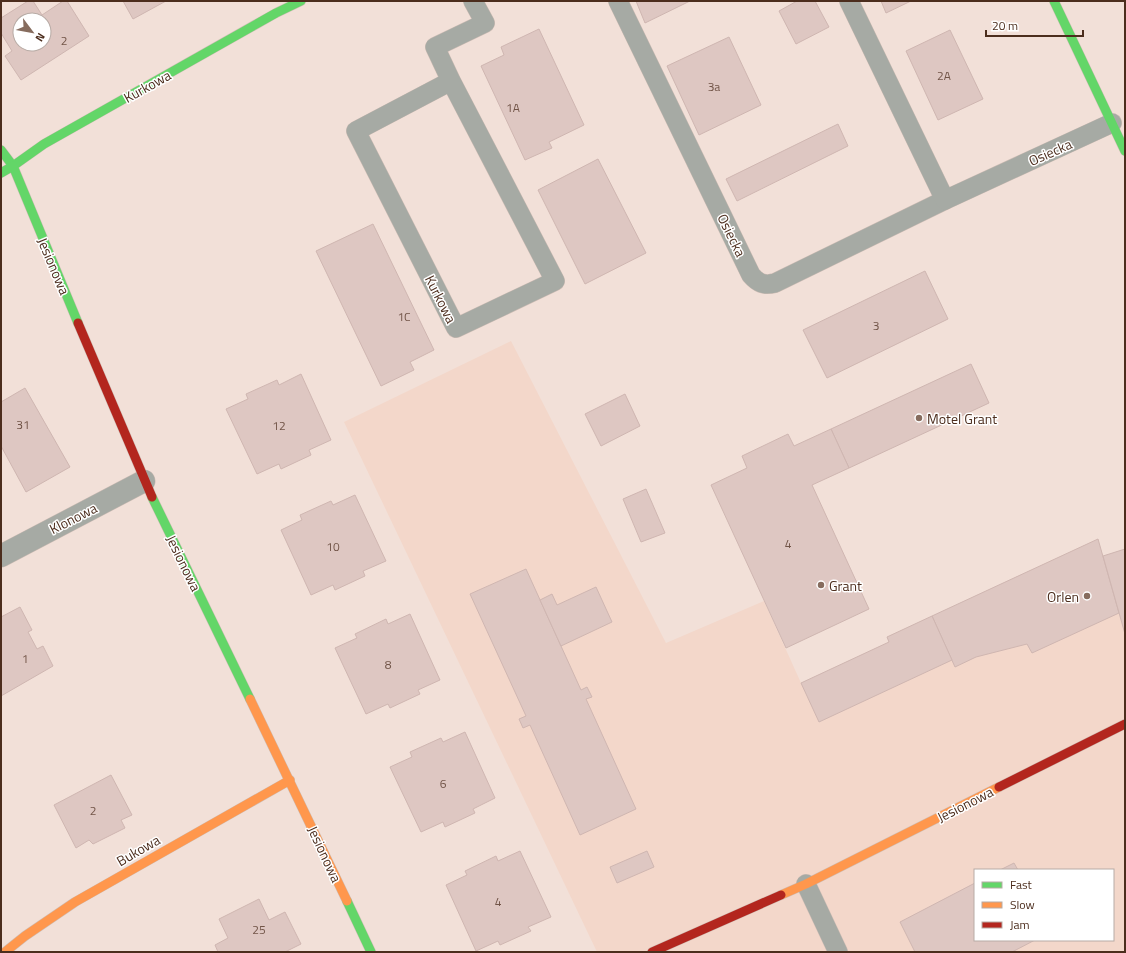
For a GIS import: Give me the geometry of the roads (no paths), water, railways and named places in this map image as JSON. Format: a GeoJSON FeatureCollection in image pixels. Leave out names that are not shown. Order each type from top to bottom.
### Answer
{"type":"FeatureCollection","features":[{"type":"Feature","properties":{"kind":"street","name":"Kurkowa"},"geometry":{"type":"LineString","coordinates":[[1,173],[44,144],[272,7],[301,1]]}},
{"type":"Feature","properties":{"kind":"street"},"geometry":{"type":"LineString","coordinates":[[1054,1],[1125,151]]}},
{"type":"Feature","properties":{"kind":"street"},"geometry":{"type":"LineString","coordinates":[[1,150],[13,166]]}},
{"type":"Feature","properties":{"kind":"street","name":"Jesionowa"},"geometry":{"type":"LineString","coordinates":[[13,166],[144,481],[290,780],[371,952]]}},
{"type":"Feature","properties":{"kind":"street","name":"Klonowa"},"geometry":{"type":"LineString","coordinates":[[1,556],[144,481]]}},
{"type":"Feature","properties":{"kind":"street","name":"Jesionowa"},"geometry":{"type":"LineString","coordinates":[[652,952],[806,884],[1125,724]]}},
{"type":"Feature","properties":{"kind":"street","name":"Bukowa"},"geometry":{"type":"LineString","coordinates":[[5,952],[30,932],[74,902],[290,780]]}},
{"type":"Feature","properties":{"kind":"lane","name":"Kurkowa"},"geometry":{"type":"LineString","coordinates":[[451,81],[356,132],[456,328],[555,281],[451,81],[435,46],[484,23],[473,1]]}},
{"type":"Feature","properties":{"kind":"lane","name":"Osiecka"},"geometry":{"type":"LineString","coordinates":[[618,1],[751,275],[756,281],[768,285],[775,283],[945,200],[1112,123]]}},
{"type":"Feature","properties":{"kind":"lane"},"geometry":{"type":"LineString","coordinates":[[849,1],[945,200]]}},
{"type":"Feature","properties":{"kind":"lane"},"geometry":{"type":"LineString","coordinates":[[806,884],[838,952]]}},
{"type":"Feature","properties":{"kind":"place","name":"Motel Grant"},"geometry":{"type":"Point","coordinates":[919,418]}},
{"type":"Feature","properties":{"kind":"place","name":"Grant"},"geometry":{"type":"Point","coordinates":[821,585]}},
{"type":"Feature","properties":{"kind":"place","name":"Orlen"},"geometry":{"type":"Point","coordinates":[1087,596]}}]}
